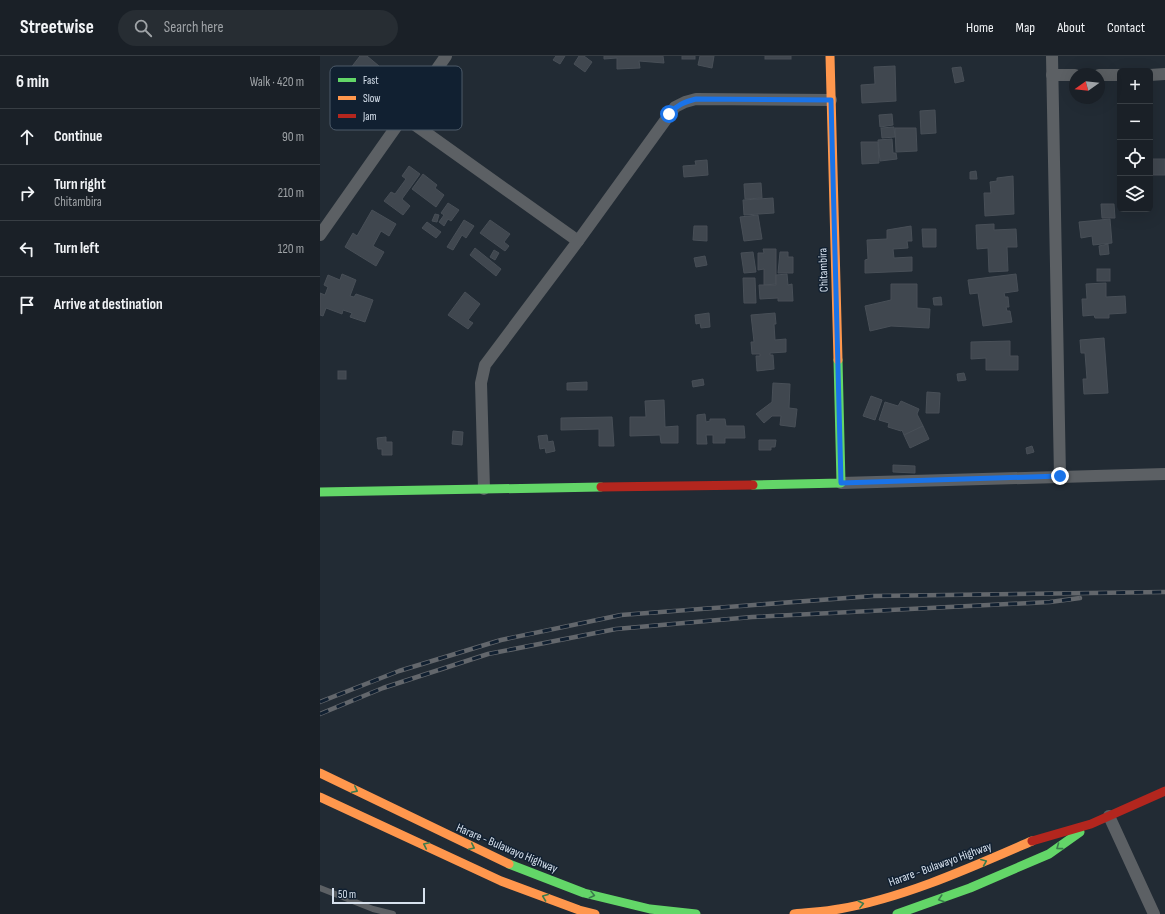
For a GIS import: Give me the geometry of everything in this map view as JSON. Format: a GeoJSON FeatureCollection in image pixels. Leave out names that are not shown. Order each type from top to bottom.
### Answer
{"type":"FeatureCollection","features":[{"type":"Feature","properties":{"kind":"main road","name":"Chitambira"},"geometry":{"type":"LineString","coordinates":[[830,56],[841,483]]}},
{"type":"Feature","properties":{"kind":"main road"},"geometry":{"type":"LineString","coordinates":[[320,492],[841,483]]}},
{"type":"Feature","properties":{"kind":"main road","name":"Harare - Bulawayo Highway"},"geometry":{"type":"LineString","coordinates":[[320,773],[421,823],[509,864],[584,893],[650,909],[696,914]]}},
{"type":"Feature","properties":{"kind":"main road","name":"Harare - Bulawayo Highway"},"geometry":{"type":"LineString","coordinates":[[794,914],[840,909],[888,897],[965,870],[1041,838],[1091,824],[1165,791]]}},
{"type":"Feature","properties":{"kind":"main road"},"geometry":{"type":"LineString","coordinates":[[320,797],[501,881],[579,910],[595,914]]}},
{"type":"Feature","properties":{"kind":"main road","name":"Harare - Bulawayo Highway"},"geometry":{"type":"LineString","coordinates":[[897,914],[970,888],[1049,854],[1091,824]]}},
{"type":"Feature","properties":{"kind":"street"},"geometry":{"type":"LineString","coordinates":[[439,66],[446,56]]}},
{"type":"Feature","properties":{"kind":"street"},"geometry":{"type":"LineString","coordinates":[[1052,56],[1060,476]]}},
{"type":"Feature","properties":{"kind":"street"},"geometry":{"type":"LineString","coordinates":[[1153,75],[1165,74]]}},
{"type":"Feature","properties":{"kind":"street"},"geometry":{"type":"LineString","coordinates":[[1052,75],[1069,75]]}},
{"type":"Feature","properties":{"kind":"street"},"geometry":{"type":"LineString","coordinates":[[1105,75],[1117,75]]}},
{"type":"Feature","properties":{"kind":"street"},"geometry":{"type":"LineString","coordinates":[[484,489],[481,383],[486,365],[675,107],[696,99],[831,100]]}},
{"type":"Feature","properties":{"kind":"street"},"geometry":{"type":"LineString","coordinates":[[320,235],[394,130]]}},
{"type":"Feature","properties":{"kind":"street"},"geometry":{"type":"LineString","coordinates":[[423,130],[578,241]]}},
{"type":"Feature","properties":{"kind":"street"},"geometry":{"type":"LineString","coordinates":[[841,483],[1165,474]]}},
{"type":"Feature","properties":{"kind":"street"},"geometry":{"type":"LineString","coordinates":[[1109,816],[1154,914]]}},
{"type":"Feature","properties":{"kind":"lane"},"geometry":{"type":"LineString","coordinates":[[320,888],[373,909],[393,914]]}},
{"type":"Feature","properties":{"kind":"building"},"geometry":{"type":"Polygon","coordinates":[[[360,56],[367,56],[379,66],[352,66],[360,56]]]}},
{"type":"Feature","properties":{"kind":"building"},"geometry":{"type":"Polygon","coordinates":[[[556,56],[565,56],[560,64],[553,60],[556,56]]]}},
{"type":"Feature","properties":{"kind":"building"},"geometry":{"type":"Polygon","coordinates":[[[579,56],[584,56],[592,62],[585,72],[574,64],[579,56]]]}},
{"type":"Feature","properties":{"kind":"building"},"geometry":{"type":"Polygon","coordinates":[[[604,56],[663,56],[664,63],[639,61],[640,68],[617,69],[617,58],[604,59],[604,56]]]}},
{"type":"Feature","properties":{"kind":"building"},"geometry":{"type":"Polygon","coordinates":[[[682,56],[695,56],[695,59],[682,59],[682,56]]]}},
{"type":"Feature","properties":{"kind":"building"},"geometry":{"type":"Polygon","coordinates":[[[700,56],[714,56],[712,68],[698,65],[700,56]]]}},
{"type":"Feature","properties":{"kind":"building"},"geometry":{"type":"Polygon","coordinates":[[[765,56],[791,56],[791,59],[765,59],[765,56]]]}},
{"type":"Feature","properties":{"kind":"building"},"geometry":{"type":"Polygon","coordinates":[[[895,66],[896,101],[862,103],[861,85],[875,84],[874,67],[895,66]]]}},
{"type":"Feature","properties":{"kind":"building"},"geometry":{"type":"Polygon","coordinates":[[[961,67],[964,81],[955,83],[952,68],[961,67]]]}},
{"type":"Feature","properties":{"kind":"building"},"geometry":{"type":"Polygon","coordinates":[[[935,110],[936,133],[921,134],[920,111],[935,110]]]}},
{"type":"Feature","properties":{"kind":"building"},"geometry":{"type":"Polygon","coordinates":[[[892,114],[893,125],[880,127],[879,115],[892,114]]]}},
{"type":"Feature","properties":{"kind":"building"},"geometry":{"type":"Polygon","coordinates":[[[894,127],[895,137],[882,138],[881,128],[894,127]]]}},
{"type":"Feature","properties":{"kind":"building"},"geometry":{"type":"Polygon","coordinates":[[[895,128],[916,128],[917,151],[896,152],[895,128]]]}},
{"type":"Feature","properties":{"kind":"building"},"geometry":{"type":"Polygon","coordinates":[[[892,139],[893,153],[896,153],[897,159],[880,161],[878,140],[892,139]]]}},
{"type":"Feature","properties":{"kind":"building"},"geometry":{"type":"Polygon","coordinates":[[[861,142],[878,142],[879,163],[862,164],[861,142]]]}},
{"type":"Feature","properties":{"kind":"building"},"geometry":{"type":"Polygon","coordinates":[[[1153,159],[1165,159],[1165,175],[1153,175],[1153,159]]]}},
{"type":"Feature","properties":{"kind":"building"},"geometry":{"type":"Polygon","coordinates":[[[707,160],[708,175],[684,177],[683,166],[696,165],[695,161],[707,160]]]}},
{"type":"Feature","properties":{"kind":"building"},"geometry":{"type":"Polygon","coordinates":[[[409,166],[420,174],[402,199],[410,206],[403,215],[384,201],[391,192],[395,194],[406,179],[402,176],[409,166]]]}},
{"type":"Feature","properties":{"kind":"building"},"geometry":{"type":"Polygon","coordinates":[[[976,171],[977,179],[970,179],[970,172],[976,171]]]}},
{"type":"Feature","properties":{"kind":"building"},"geometry":{"type":"Polygon","coordinates":[[[423,174],[437,185],[435,188],[444,195],[436,207],[412,189],[423,174]]]}},
{"type":"Feature","properties":{"kind":"building"},"geometry":{"type":"Polygon","coordinates":[[[1013,176],[1014,214],[985,216],[984,193],[991,193],[990,182],[997,181],[997,178],[1013,176]]]}},
{"type":"Feature","properties":{"kind":"building"},"geometry":{"type":"Polygon","coordinates":[[[761,183],[762,198],[745,199],[744,184],[761,183]]]}},
{"type":"Feature","properties":{"kind":"building"},"geometry":{"type":"Polygon","coordinates":[[[773,198],[774,213],[744,215],[743,200],[773,198]]]}},
{"type":"Feature","properties":{"kind":"building"},"geometry":{"type":"Polygon","coordinates":[[[448,203],[459,210],[451,221],[448,219],[444,226],[439,222],[444,215],[441,213],[448,203]]]}},
{"type":"Feature","properties":{"kind":"building"},"geometry":{"type":"Polygon","coordinates":[[[1101,204],[1114,204],[1115,218],[1102,218],[1101,204]]]}},
{"type":"Feature","properties":{"kind":"building"},"geometry":{"type":"Polygon","coordinates":[[[372,210],[396,224],[389,236],[381,231],[373,246],[384,252],[376,266],[345,247],[353,233],[357,236],[372,210]]]}},
{"type":"Feature","properties":{"kind":"building"},"geometry":{"type":"Polygon","coordinates":[[[435,214],[439,215],[437,222],[432,221],[435,214]]]}},
{"type":"Feature","properties":{"kind":"building"},"geometry":{"type":"Polygon","coordinates":[[[758,215],[762,239],[744,241],[740,217],[758,215]]]}},
{"type":"Feature","properties":{"kind":"building"},"geometry":{"type":"Polygon","coordinates":[[[1110,219],[1112,243],[1093,245],[1092,236],[1081,238],[1079,222],[1110,219]]]}},
{"type":"Feature","properties":{"kind":"building"},"geometry":{"type":"Polygon","coordinates":[[[464,220],[474,226],[466,238],[462,235],[453,250],[447,247],[464,220]]]}},
{"type":"Feature","properties":{"kind":"building"},"geometry":{"type":"Polygon","coordinates":[[[490,220],[510,234],[504,242],[509,246],[505,251],[480,233],[490,220]]]}},
{"type":"Feature","properties":{"kind":"building"},"geometry":{"type":"Polygon","coordinates":[[[427,222],[441,232],[436,238],[422,228],[427,222]]]}},
{"type":"Feature","properties":{"kind":"building"},"geometry":{"type":"Polygon","coordinates":[[[994,224],[994,230],[1016,229],[1017,247],[1007,247],[1008,271],[989,272],[988,248],[977,249],[976,225],[994,224]]]}},
{"type":"Feature","properties":{"kind":"building"},"geometry":{"type":"Polygon","coordinates":[[[694,226],[707,226],[707,241],[693,240],[694,226]]]}},
{"type":"Feature","properties":{"kind":"building"},"geometry":{"type":"Polygon","coordinates":[[[911,226],[912,241],[907,241],[908,248],[893,249],[894,258],[912,257],[912,271],[865,273],[865,260],[868,259],[867,240],[887,239],[887,230],[911,226]]]}},
{"type":"Feature","properties":{"kind":"building"},"geometry":{"type":"Polygon","coordinates":[[[922,229],[936,229],[936,247],[923,247],[922,229]]]}},
{"type":"Feature","properties":{"kind":"building"},"geometry":{"type":"Polygon","coordinates":[[[1108,244],[1109,254],[1100,255],[1099,246],[1108,244]]]}},
{"type":"Feature","properties":{"kind":"building"},"geometry":{"type":"Polygon","coordinates":[[[475,248],[501,269],[496,276],[470,255],[475,248]]]}},
{"type":"Feature","properties":{"kind":"building"},"geometry":{"type":"Polygon","coordinates":[[[763,249],[776,249],[776,284],[764,285],[764,269],[758,270],[758,253],[764,253],[763,249]]]}},
{"type":"Feature","properties":{"kind":"building"},"geometry":{"type":"Polygon","coordinates":[[[494,250],[499,253],[495,260],[490,257],[494,250]]]}},
{"type":"Feature","properties":{"kind":"building"},"geometry":{"type":"Polygon","coordinates":[[[753,252],[756,272],[744,273],[741,253],[753,252]]]}},
{"type":"Feature","properties":{"kind":"building"},"geometry":{"type":"Polygon","coordinates":[[[780,252],[788,252],[788,257],[793,257],[793,273],[778,273],[780,252]]]}},
{"type":"Feature","properties":{"kind":"building"},"geometry":{"type":"Polygon","coordinates":[[[705,256],[707,265],[696,267],[694,258],[705,256]]]}},
{"type":"Feature","properties":{"kind":"building"},"geometry":{"type":"Polygon","coordinates":[[[1097,269],[1110,269],[1110,281],[1097,281],[1097,269]]]}},
{"type":"Feature","properties":{"kind":"building"},"geometry":{"type":"Polygon","coordinates":[[[342,274],[356,280],[350,296],[354,297],[356,294],[373,300],[365,322],[350,317],[352,313],[343,310],[342,314],[326,308],[323,316],[320,315],[320,293],[325,295],[328,287],[324,285],[328,275],[340,280],[342,274]]]}},
{"type":"Feature","properties":{"kind":"building"},"geometry":{"type":"Polygon","coordinates":[[[787,274],[788,285],[792,284],[793,301],[778,301],[778,298],[760,299],[759,285],[776,285],[776,275],[787,274]]]}},
{"type":"Feature","properties":{"kind":"building"},"geometry":{"type":"Polygon","coordinates":[[[1016,274],[1018,291],[1004,293],[1005,297],[1008,297],[1009,307],[1006,307],[1007,311],[1010,311],[1012,322],[983,326],[978,293],[970,294],[968,280],[1016,274]]]}},
{"type":"Feature","properties":{"kind":"building"},"geometry":{"type":"Polygon","coordinates":[[[743,278],[755,278],[756,303],[744,303],[743,278]]]}},
{"type":"Feature","properties":{"kind":"building"},"geometry":{"type":"Polygon","coordinates":[[[1106,283],[1106,297],[1125,296],[1126,313],[1109,314],[1109,318],[1095,318],[1094,315],[1083,316],[1082,299],[1087,299],[1086,284],[1106,283]]]}},
{"type":"Feature","properties":{"kind":"building"},"geometry":{"type":"Polygon","coordinates":[[[891,284],[917,284],[917,308],[930,309],[929,328],[891,326],[870,331],[865,306],[891,300],[891,284]]]}},
{"type":"Feature","properties":{"kind":"building"},"geometry":{"type":"Polygon","coordinates":[[[465,292],[480,304],[468,320],[473,323],[468,329],[448,315],[465,292]]]}},
{"type":"Feature","properties":{"kind":"building"},"geometry":{"type":"Polygon","coordinates":[[[941,297],[942,305],[934,305],[933,298],[941,297]]]}},
{"type":"Feature","properties":{"kind":"building"},"geometry":{"type":"Polygon","coordinates":[[[709,313],[710,327],[701,328],[700,323],[696,324],[695,315],[709,313]]]}},
{"type":"Feature","properties":{"kind":"building"},"geometry":{"type":"Polygon","coordinates":[[[775,313],[775,340],[786,339],[786,352],[770,353],[770,355],[773,355],[774,369],[757,371],[756,356],[760,356],[760,354],[752,354],[751,342],[754,342],[751,315],[775,313]]]}},
{"type":"Feature","properties":{"kind":"building"},"geometry":{"type":"Polygon","coordinates":[[[1104,338],[1108,393],[1084,394],[1083,379],[1087,379],[1085,353],[1081,353],[1080,340],[1104,338]]]}},
{"type":"Feature","properties":{"kind":"building"},"geometry":{"type":"Polygon","coordinates":[[[1010,341],[1010,356],[1018,356],[1018,370],[986,370],[986,358],[971,359],[971,342],[1010,341]]]}},
{"type":"Feature","properties":{"kind":"building"},"geometry":{"type":"Polygon","coordinates":[[[338,371],[346,371],[346,379],[338,379],[338,371]]]}},
{"type":"Feature","properties":{"kind":"building"},"geometry":{"type":"Polygon","coordinates":[[[964,373],[966,380],[958,381],[957,374],[964,373]]]}},
{"type":"Feature","properties":{"kind":"building"},"geometry":{"type":"Polygon","coordinates":[[[703,379],[704,385],[693,387],[692,381],[703,379]]]}},
{"type":"Feature","properties":{"kind":"building"},"geometry":{"type":"Polygon","coordinates":[[[587,382],[587,390],[567,390],[567,383],[587,382]]]}},
{"type":"Feature","properties":{"kind":"building"},"geometry":{"type":"Polygon","coordinates":[[[773,383],[790,384],[789,408],[797,409],[795,427],[780,425],[781,416],[772,416],[764,423],[756,414],[772,402],[773,383]]]}},
{"type":"Feature","properties":{"kind":"building"},"geometry":{"type":"Polygon","coordinates":[[[927,392],[940,393],[939,413],[926,413],[927,392]]]}},
{"type":"Feature","properties":{"kind":"building"},"geometry":{"type":"Polygon","coordinates":[[[871,396],[882,400],[875,420],[863,416],[871,396]]]}},
{"type":"Feature","properties":{"kind":"building"},"geometry":{"type":"Polygon","coordinates":[[[664,400],[665,427],[678,426],[678,443],[661,443],[660,435],[630,436],[630,417],[646,417],[645,401],[664,400]]]}},
{"type":"Feature","properties":{"kind":"building"},"geometry":{"type":"Polygon","coordinates":[[[901,401],[919,409],[917,414],[923,426],[904,435],[902,430],[888,427],[889,423],[879,420],[885,402],[898,406],[901,401]]]}},
{"type":"Feature","properties":{"kind":"building"},"geometry":{"type":"Polygon","coordinates":[[[705,414],[706,422],[710,421],[710,419],[725,419],[726,426],[744,426],[745,438],[725,438],[725,443],[713,443],[713,435],[706,435],[707,444],[697,444],[697,415],[705,414]]]}},
{"type":"Feature","properties":{"kind":"building"},"geometry":{"type":"Polygon","coordinates":[[[612,417],[614,446],[599,446],[599,429],[561,430],[561,418],[612,417]]]}},
{"type":"Feature","properties":{"kind":"building"},"geometry":{"type":"Polygon","coordinates":[[[923,426],[929,439],[910,448],[904,435],[923,426]]]}},
{"type":"Feature","properties":{"kind":"building"},"geometry":{"type":"Polygon","coordinates":[[[453,431],[463,432],[462,445],[452,444],[453,431]]]}},
{"type":"Feature","properties":{"kind":"building"},"geometry":{"type":"Polygon","coordinates":[[[547,435],[548,442],[553,441],[555,451],[546,453],[545,448],[540,449],[538,436],[547,435]]]}},
{"type":"Feature","properties":{"kind":"building"},"geometry":{"type":"Polygon","coordinates":[[[386,437],[386,442],[392,442],[392,455],[382,455],[382,449],[378,449],[377,438],[386,437]]]}},
{"type":"Feature","properties":{"kind":"building"},"geometry":{"type":"Polygon","coordinates":[[[759,440],[776,440],[775,447],[771,447],[771,450],[759,450],[759,440]]]}},
{"type":"Feature","properties":{"kind":"building"},"geometry":{"type":"Polygon","coordinates":[[[1032,446],[1034,452],[1027,454],[1026,448],[1032,446]]]}},
{"type":"Feature","properties":{"kind":"building"},"geometry":{"type":"Polygon","coordinates":[[[893,465],[915,466],[915,473],[893,472],[893,465]]]}},
{"type":"Feature","properties":{"kind":"railway"},"geometry":{"type":"LineString","coordinates":[[320,702],[399,671],[501,640],[621,615],[873,596],[1165,592]]}},
{"type":"Feature","properties":{"kind":"railway"},"geometry":{"type":"LineString","coordinates":[[320,714],[383,688],[488,654],[616,629],[752,617],[1050,602],[1080,598]]}},
{"type":"Feature","properties":{"kind":"traffic: fast"},"geometry":{"type":"LineString","coordinates":[[753,485],[841,483],[838,360]]}},
{"type":"Feature","properties":{"kind":"traffic: fast"},"geometry":{"type":"LineString","coordinates":[[320,492],[601,487]]}},
{"type":"Feature","properties":{"kind":"traffic: fast"},"geometry":{"type":"LineString","coordinates":[[897,914],[970,888],[1049,854],[1080,832]]}},
{"type":"Feature","properties":{"kind":"traffic: fast"},"geometry":{"type":"LineString","coordinates":[[509,864],[584,893],[650,909],[696,914]]}},
{"type":"Feature","properties":{"kind":"traffic: slow"},"geometry":{"type":"LineString","coordinates":[[830,56],[838,360]]}},
{"type":"Feature","properties":{"kind":"traffic: slow"},"geometry":{"type":"LineString","coordinates":[[320,773],[509,864]]}},
{"type":"Feature","properties":{"kind":"traffic: slow"},"geometry":{"type":"LineString","coordinates":[[320,797],[501,881],[579,910],[595,914]]}},
{"type":"Feature","properties":{"kind":"traffic: slow"},"geometry":{"type":"LineString","coordinates":[[794,914],[834,910],[863,904],[913,890],[1032,841]]}},
{"type":"Feature","properties":{"kind":"traffic: jam"},"geometry":{"type":"LineString","coordinates":[[601,487],[753,485]]}},
{"type":"Feature","properties":{"kind":"traffic: jam"},"geometry":{"type":"LineString","coordinates":[[1032,841],[1091,824],[1165,791]]}},
{"type":"Feature","properties":{"kind":"route"},"geometry":{"type":"LineString","coordinates":[[669,114],[675,107],[696,99],[831,100],[841,483],[1060,476]]}}]}
